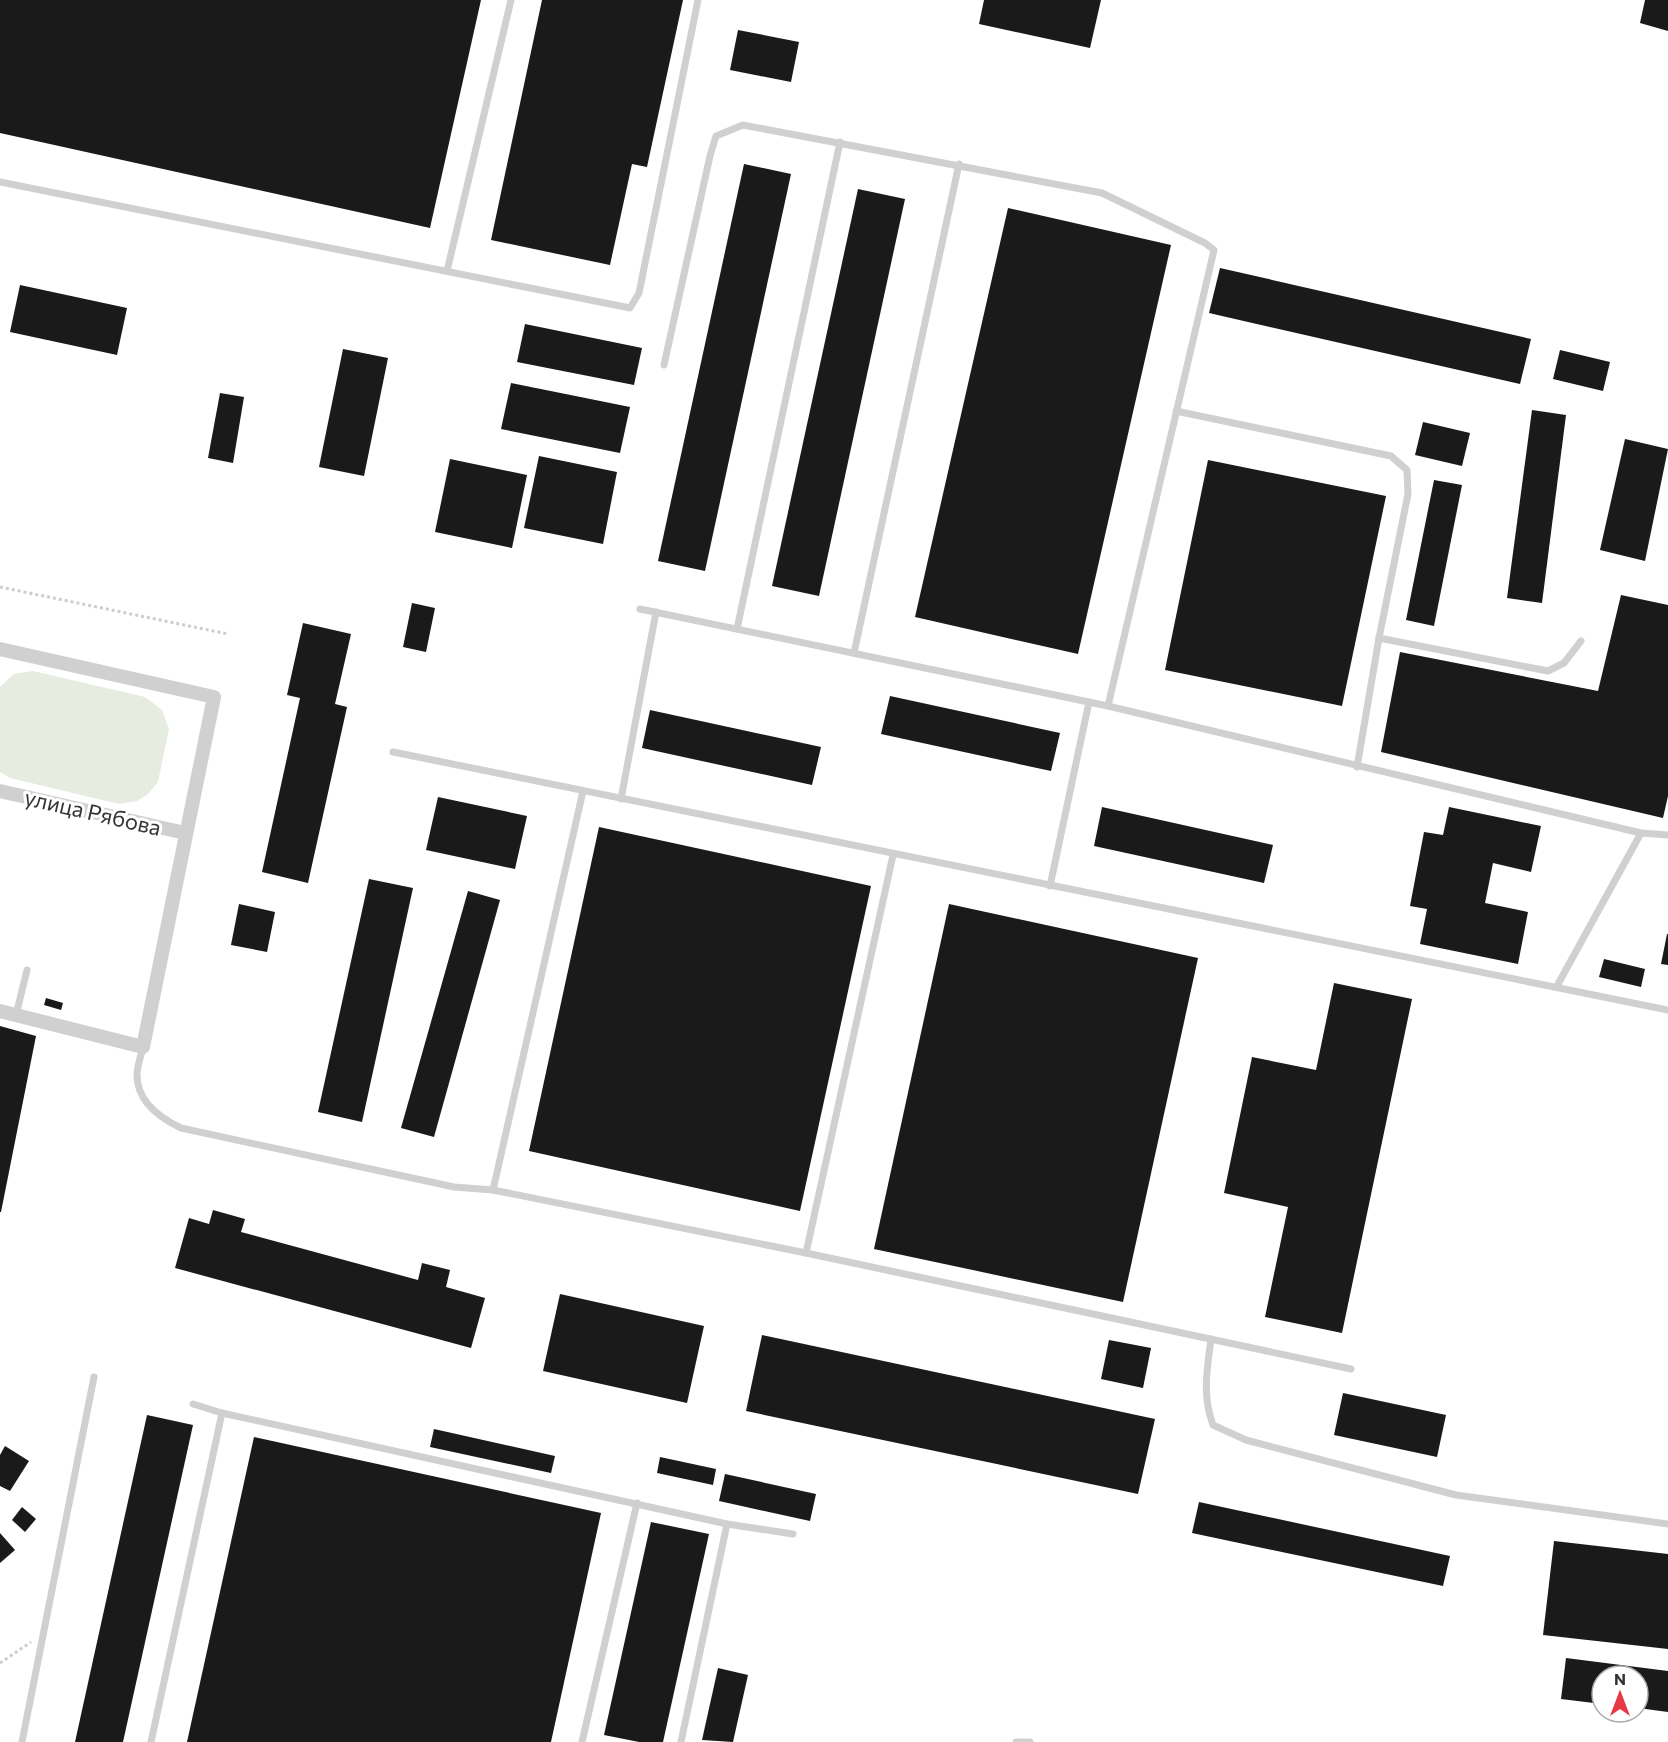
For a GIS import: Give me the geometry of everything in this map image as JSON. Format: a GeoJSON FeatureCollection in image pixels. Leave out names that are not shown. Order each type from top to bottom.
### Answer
{"type":"FeatureCollection","features":[{"type":"Feature","properties":{"kind":"street"},"geometry":{"type":"LineString","coordinates":[[0,649],[214,697],[142,1047],[0,1011]]}},
{"type":"Feature","properties":{"kind":"street","name":"улица Рябова"},"geometry":{"type":"LineString","coordinates":[[0,791],[185,833]]}},
{"type":"Feature","properties":{"kind":"lane"},"geometry":{"type":"LineString","coordinates":[[447,272],[511,0]]}},
{"type":"Feature","properties":{"kind":"lane"},"geometry":{"type":"LineString","coordinates":[[0,182],[630,308],[639,293],[698,0]]}},
{"type":"Feature","properties":{"kind":"lane"},"geometry":{"type":"LineString","coordinates":[[664,365],[716,136],[743,125],[959,164],[1102,193],[1121,200],[1214,250],[1108,706]]}},
{"type":"Feature","properties":{"kind":"lane"},"geometry":{"type":"LineString","coordinates":[[737,629],[840,142]]}},
{"type":"Feature","properties":{"kind":"lane"},"geometry":{"type":"LineString","coordinates":[[854,654],[959,164]]}},
{"type":"Feature","properties":{"kind":"lane"},"geometry":{"type":"LineString","coordinates":[[1176,411],[1391,456],[1407,470],[1408,494],[1379,638],[1357,768]]}},
{"type":"Feature","properties":{"kind":"lane"},"geometry":{"type":"LineString","coordinates":[[640,609],[1108,706],[1357,768],[1641,833],[1668,835]]}},
{"type":"Feature","properties":{"kind":"lane"},"geometry":{"type":"LineString","coordinates":[[621,799],[656,612]]}},
{"type":"Feature","properties":{"kind":"lane"},"geometry":{"type":"LineString","coordinates":[[1379,638],[1548,671],[1564,663],[1581,641]]}},
{"type":"Feature","properties":{"kind":"lane"},"geometry":{"type":"LineString","coordinates":[[1050,886],[1089,702]]}},
{"type":"Feature","properties":{"kind":"lane"},"geometry":{"type":"LineString","coordinates":[[393,752],[1668,1010]]}},
{"type":"Feature","properties":{"kind":"lane"},"geometry":{"type":"LineString","coordinates":[[493,1190],[583,791]]}},
{"type":"Feature","properties":{"kind":"lane"},"geometry":{"type":"LineString","coordinates":[[1557,986],[1641,833]]}},
{"type":"Feature","properties":{"kind":"lane"},"geometry":{"type":"LineString","coordinates":[[806,1252],[893,855]]}},
{"type":"Feature","properties":{"kind":"lane"},"geometry":{"type":"LineString","coordinates":[[16,1015],[27,970]]}},
{"type":"Feature","properties":{"kind":"lane"},"geometry":{"type":"LineString","coordinates":[[142,1047],[137,1077],[145,1101],[160,1119],[181,1128],[454,1187],[493,1190],[806,1252],[1351,1369]]}},
{"type":"Feature","properties":{"kind":"lane"},"geometry":{"type":"LineString","coordinates":[[1211,1339],[1206,1381],[1207,1409],[1213,1425],[1246,1440],[1456,1495],[1668,1524]]}},
{"type":"Feature","properties":{"kind":"lane"},"geometry":{"type":"LineString","coordinates":[[22,1742],[94,1377]]}},
{"type":"Feature","properties":{"kind":"lane"},"geometry":{"type":"LineString","coordinates":[[193,1404],[222,1413],[727,1524],[794,1534]]}},
{"type":"Feature","properties":{"kind":"lane"},"geometry":{"type":"LineString","coordinates":[[151,1742],[222,1413]]}},
{"type":"Feature","properties":{"kind":"lane"},"geometry":{"type":"LineString","coordinates":[[582,1742],[637,1503]]}},
{"type":"Feature","properties":{"kind":"lane"},"geometry":{"type":"LineString","coordinates":[[681,1742],[727,1524]]}},
{"type":"Feature","properties":{"kind":"lane"},"geometry":{"type":"LineString","coordinates":[[1016,1742],[1030,1742]]}},
{"type":"Feature","properties":{"kind":"path"},"geometry":{"type":"LineString","coordinates":[[0,587],[228,634]]}},
{"type":"Feature","properties":{"kind":"path"},"geometry":{"type":"LineString","coordinates":[[0,1663],[44,1633]]}},
{"type":"Feature","properties":{"kind":"shaded area"},"geometry":{"type":"Polygon","coordinates":[[[33,671],[145,697],[162,710],[169,729],[158,782],[148,794],[137,801],[119,804],[10,778],[0,772],[0,687],[14,674],[33,671]]]}},
{"type":"Feature","properties":{"kind":"building"},"geometry":{"type":"Polygon","coordinates":[[[0,0],[481,0],[430,228],[0,133],[0,0]]]}},
{"type":"Feature","properties":{"kind":"building"},"geometry":{"type":"Polygon","coordinates":[[[542,0],[683,0],[647,167],[632,164],[610,265],[491,240],[542,0]]]}},
{"type":"Feature","properties":{"kind":"building"},"geometry":{"type":"Polygon","coordinates":[[[984,0],[1101,0],[1090,48],[979,24],[984,0]]]}},
{"type":"Feature","properties":{"kind":"building"},"geometry":{"type":"Polygon","coordinates":[[[1645,0],[1668,0],[1668,31],[1640,23],[1645,0]]]}},
{"type":"Feature","properties":{"kind":"building"},"geometry":{"type":"Polygon","coordinates":[[[738,30],[799,42],[791,82],[730,70],[738,30]]]}},
{"type":"Feature","properties":{"kind":"building"},"geometry":{"type":"Polygon","coordinates":[[[744,164],[791,174],[705,571],[658,561],[744,164]]]}},
{"type":"Feature","properties":{"kind":"building"},"geometry":{"type":"Polygon","coordinates":[[[858,189],[905,199],[819,596],[772,586],[858,189]]]}},
{"type":"Feature","properties":{"kind":"building"},"geometry":{"type":"Polygon","coordinates":[[[1008,208],[1171,245],[1078,654],[915,617],[1008,208]]]}},
{"type":"Feature","properties":{"kind":"building"},"geometry":{"type":"Polygon","coordinates":[[[1220,268],[1531,339],[1520,384],[1209,313],[1220,268]]]}},
{"type":"Feature","properties":{"kind":"building"},"geometry":{"type":"Polygon","coordinates":[[[20,285],[127,308],[117,355],[10,332],[20,285]]]}},
{"type":"Feature","properties":{"kind":"building"},"geometry":{"type":"Polygon","coordinates":[[[525,324],[642,348],[634,385],[517,362],[525,324]]]}},
{"type":"Feature","properties":{"kind":"building"},"geometry":{"type":"Polygon","coordinates":[[[343,349],[388,358],[364,476],[319,467],[343,349]]]}},
{"type":"Feature","properties":{"kind":"building"},"geometry":{"type":"Polygon","coordinates":[[[1560,350],[1610,362],[1603,391],[1553,379],[1560,350]]]}},
{"type":"Feature","properties":{"kind":"building"},"geometry":{"type":"Polygon","coordinates":[[[511,383],[630,407],[620,453],[501,429],[511,383]]]}},
{"type":"Feature","properties":{"kind":"building"},"geometry":{"type":"Polygon","coordinates":[[[220,393],[244,397],[233,463],[208,458],[220,393]]]}},
{"type":"Feature","properties":{"kind":"building"},"geometry":{"type":"Polygon","coordinates":[[[1532,410],[1566,415],[1542,603],[1507,598],[1532,410]]]}},
{"type":"Feature","properties":{"kind":"building"},"geometry":{"type":"Polygon","coordinates":[[[1423,422],[1470,433],[1462,466],[1415,455],[1423,422]]]}},
{"type":"Feature","properties":{"kind":"building"},"geometry":{"type":"Polygon","coordinates":[[[1625,439],[1668,449],[1645,561],[1600,550],[1625,439]]]}},
{"type":"Feature","properties":{"kind":"building"},"geometry":{"type":"Polygon","coordinates":[[[539,456],[617,472],[603,544],[524,528],[539,456]]]}},
{"type":"Feature","properties":{"kind":"building"},"geometry":{"type":"Polygon","coordinates":[[[450,459],[527,475],[512,548],[435,532],[450,459]]]}},
{"type":"Feature","properties":{"kind":"building"},"geometry":{"type":"Polygon","coordinates":[[[1208,460],[1386,496],[1342,706],[1165,670],[1208,460]]]}},
{"type":"Feature","properties":{"kind":"building"},"geometry":{"type":"Polygon","coordinates":[[[1434,480],[1462,485],[1434,626],[1406,620],[1434,480]]]}},
{"type":"Feature","properties":{"kind":"building"},"geometry":{"type":"Polygon","coordinates":[[[1621,595],[1668,605],[1668,796],[1663,818],[1381,752],[1400,652],[1598,691],[1621,595]]]}},
{"type":"Feature","properties":{"kind":"building"},"geometry":{"type":"Polygon","coordinates":[[[412,603],[435,608],[426,652],[403,647],[412,603]]]}},
{"type":"Feature","properties":{"kind":"building"},"geometry":{"type":"Polygon","coordinates":[[[303,623],[351,634],[335,704],[347,707],[308,883],[262,872],[300,698],[287,695],[303,623]]]}},
{"type":"Feature","properties":{"kind":"building"},"geometry":{"type":"Polygon","coordinates":[[[890,696],[1060,733],[1051,771],[881,734],[890,696]]]}},
{"type":"Feature","properties":{"kind":"building"},"geometry":{"type":"Polygon","coordinates":[[[650,710],[821,747],[812,785],[642,748],[650,710]]]}},
{"type":"Feature","properties":{"kind":"building"},"geometry":{"type":"Polygon","coordinates":[[[438,797],[527,816],[515,869],[426,850],[438,797]]]}},
{"type":"Feature","properties":{"kind":"building"},"geometry":{"type":"Polygon","coordinates":[[[1102,807],[1273,845],[1264,883],[1094,846],[1102,807]]]}},
{"type":"Feature","properties":{"kind":"building"},"geometry":{"type":"Polygon","coordinates":[[[1449,807],[1541,826],[1531,872],[1493,863],[1485,903],[1528,912],[1518,964],[1420,944],[1427,909],[1410,906],[1424,832],[1443,835],[1449,807]]]}},
{"type":"Feature","properties":{"kind":"building"},"geometry":{"type":"Polygon","coordinates":[[[599,827],[871,886],[800,1211],[529,1151],[599,827]]]}},
{"type":"Feature","properties":{"kind":"building"},"geometry":{"type":"Polygon","coordinates":[[[369,879],[413,888],[362,1122],[318,1112],[369,879]]]}},
{"type":"Feature","properties":{"kind":"building"},"geometry":{"type":"Polygon","coordinates":[[[468,891],[500,900],[434,1137],[401,1128],[468,891]]]}},
{"type":"Feature","properties":{"kind":"building"},"geometry":{"type":"Polygon","coordinates":[[[239,904],[275,912],[267,952],[231,945],[239,904]]]}},
{"type":"Feature","properties":{"kind":"building"},"geometry":{"type":"Polygon","coordinates":[[[949,904],[1198,958],[1123,1302],[874,1249],[949,904]]]}},
{"type":"Feature","properties":{"kind":"building"},"geometry":{"type":"Polygon","coordinates":[[[1668,934],[1668,965],[1661,964],[1668,934]]]}},
{"type":"Feature","properties":{"kind":"building"},"geometry":{"type":"Polygon","coordinates":[[[1604,959],[1645,969],[1641,987],[1599,977],[1604,959]]]}},
{"type":"Feature","properties":{"kind":"building"},"geometry":{"type":"Polygon","coordinates":[[[1334,983],[1412,999],[1342,1333],[1265,1317],[1288,1207],[1224,1193],[1252,1057],[1316,1070],[1334,983]]]}},
{"type":"Feature","properties":{"kind":"building"},"geometry":{"type":"Polygon","coordinates":[[[46,998],[63,1003],[61,1010],[44,1005],[46,998]]]}},
{"type":"Feature","properties":{"kind":"building"},"geometry":{"type":"Polygon","coordinates":[[[0,1026],[36,1036],[1,1212],[0,1212],[0,1026]]]}},
{"type":"Feature","properties":{"kind":"building"},"geometry":{"type":"Polygon","coordinates":[[[213,1210],[245,1219],[241,1232],[418,1280],[422,1263],[450,1270],[446,1287],[485,1298],[471,1348],[175,1268],[189,1218],[209,1224],[213,1210]]]}},
{"type":"Feature","properties":{"kind":"building"},"geometry":{"type":"Polygon","coordinates":[[[560,1294],[704,1326],[687,1403],[543,1371],[560,1294]]]}},
{"type":"Feature","properties":{"kind":"building"},"geometry":{"type":"Polygon","coordinates":[[[762,1335],[1155,1419],[1138,1494],[746,1411],[762,1335]]]}},
{"type":"Feature","properties":{"kind":"building"},"geometry":{"type":"Polygon","coordinates":[[[1109,1340],[1151,1348],[1143,1388],[1101,1379],[1109,1340]]]}},
{"type":"Feature","properties":{"kind":"building"},"geometry":{"type":"Polygon","coordinates":[[[1343,1393],[1446,1415],[1437,1457],[1334,1435],[1343,1393]]]}},
{"type":"Feature","properties":{"kind":"building"},"geometry":{"type":"Polygon","coordinates":[[[147,1415],[193,1425],[123,1742],[75,1742],[147,1415]]]}},
{"type":"Feature","properties":{"kind":"building"},"geometry":{"type":"Polygon","coordinates":[[[434,1429],[555,1456],[551,1473],[430,1447],[434,1429]]]}},
{"type":"Feature","properties":{"kind":"building"},"geometry":{"type":"Polygon","coordinates":[[[254,1437],[601,1513],[551,1742],[187,1742],[254,1437]]]}},
{"type":"Feature","properties":{"kind":"building"},"geometry":{"type":"Polygon","coordinates":[[[5,1446],[29,1461],[10,1491],[0,1486],[0,1455],[5,1446]]]}},
{"type":"Feature","properties":{"kind":"building"},"geometry":{"type":"Polygon","coordinates":[[[660,1457],[716,1469],[713,1485],[657,1473],[660,1457]]]}},
{"type":"Feature","properties":{"kind":"building"},"geometry":{"type":"Polygon","coordinates":[[[725,1474],[816,1494],[810,1521],[719,1501],[725,1474]]]}},
{"type":"Feature","properties":{"kind":"building"},"geometry":{"type":"Polygon","coordinates":[[[1199,1502],[1450,1556],[1443,1586],[1192,1533],[1199,1502]]]}},
{"type":"Feature","properties":{"kind":"building"},"geometry":{"type":"Polygon","coordinates":[[[22,1507],[36,1519],[25,1532],[12,1520],[22,1507]]]}},
{"type":"Feature","properties":{"kind":"building"},"geometry":{"type":"Polygon","coordinates":[[[651,1522],[709,1534],[663,1742],[639,1742],[604,1735],[651,1522]]]}},
{"type":"Feature","properties":{"kind":"building"},"geometry":{"type":"Polygon","coordinates":[[[0,1533],[15,1550],[0,1563],[0,1533]]]}},
{"type":"Feature","properties":{"kind":"building"},"geometry":{"type":"Polygon","coordinates":[[[1554,1541],[1668,1554],[1668,1649],[1543,1635],[1554,1541]]]}},
{"type":"Feature","properties":{"kind":"building"},"geometry":{"type":"Polygon","coordinates":[[[1566,1658],[1613,1664],[1590,1664],[1590,1703],[1561,1699],[1566,1658]]]}},
{"type":"Feature","properties":{"kind":"building"},"geometry":{"type":"Polygon","coordinates":[[[718,1668],[748,1675],[733,1742],[702,1740],[718,1668]]]}},
{"type":"Feature","properties":{"kind":"building"},"geometry":{"type":"Polygon","coordinates":[[[1650,1669],[1668,1671],[1668,1712],[1650,1710],[1650,1669]]]}}]}
